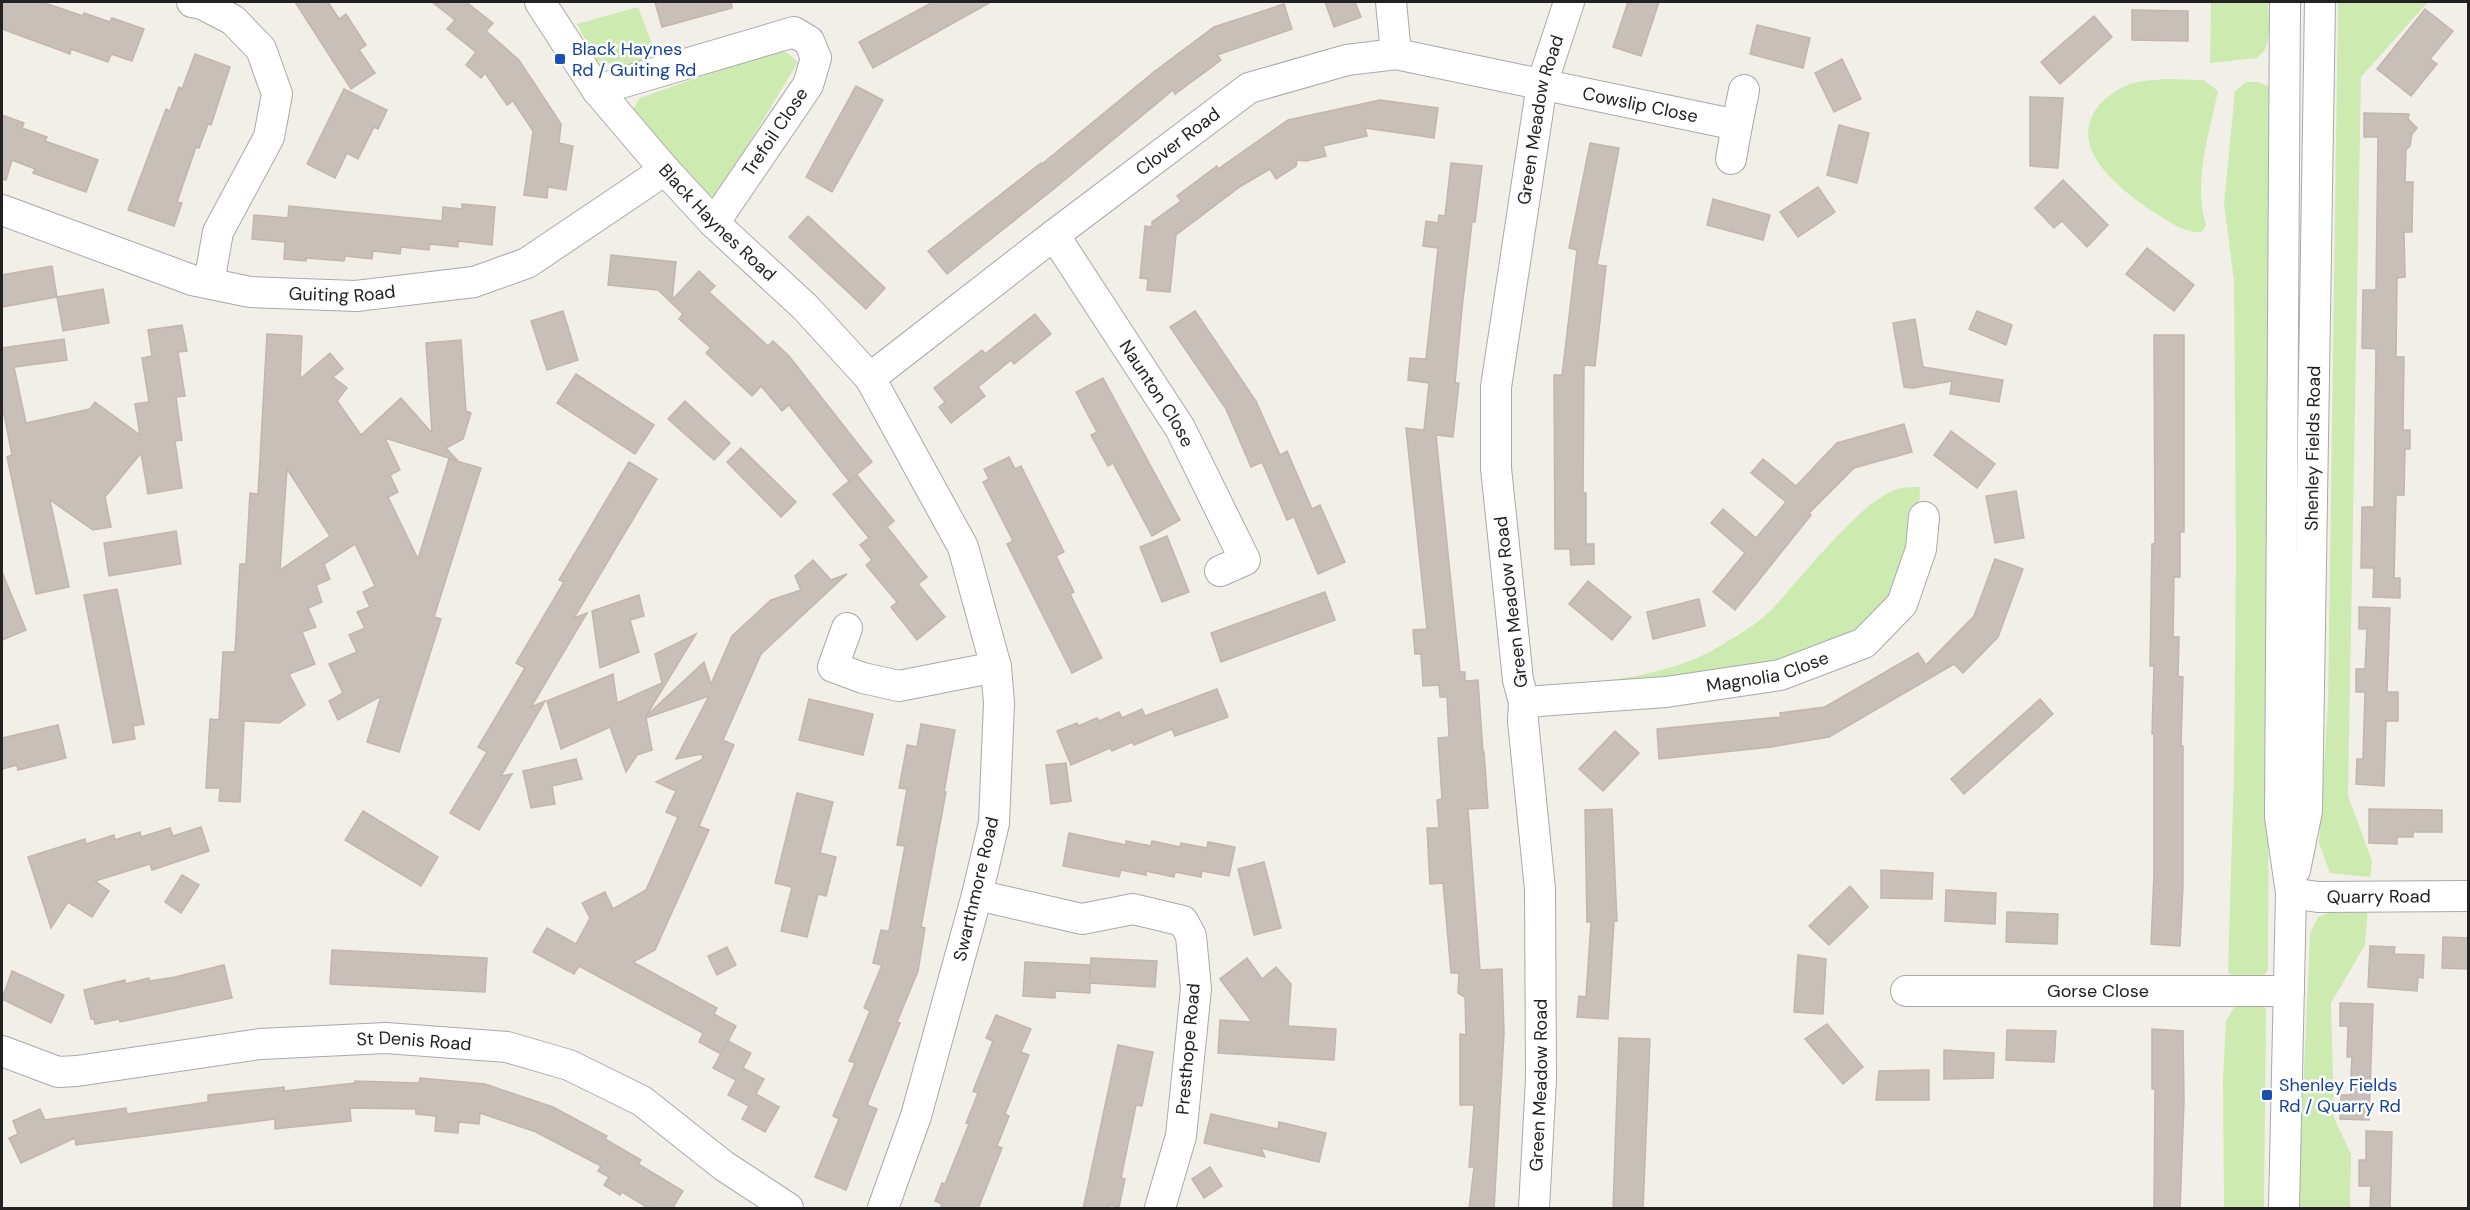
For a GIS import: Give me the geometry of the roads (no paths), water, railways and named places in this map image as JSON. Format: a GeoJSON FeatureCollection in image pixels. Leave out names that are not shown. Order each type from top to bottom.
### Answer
{"type":"FeatureCollection","features":[{"type":"Feature","properties":{"kind":"street"},"geometry":{"type":"LineString","coordinates":[[192,2],[233,20],[261,49],[276,94],[269,137],[218,231],[209,282]]}},
{"type":"Feature","properties":{"kind":"street","name":"Black Haynes Road"},"geometry":{"type":"LineString","coordinates":[[540,2],[597,90],[714,224],[806,307],[870,378],[903,434]]}},
{"type":"Feature","properties":{"kind":"street"},"geometry":{"type":"LineString","coordinates":[[1391,2],[1396,54]]}},
{"type":"Feature","properties":{"kind":"street","name":"Green Meadow Road"},"geometry":{"type":"LineString","coordinates":[[1534,1209],[1541,1079],[1540,889],[1523,721],[1524,702],[1518,680],[1496,468],[1496,387],[1542,84],[1569,2]]}},
{"type":"Feature","properties":{"kind":"street","name":"Shenley Fields Road"},"geometry":{"type":"LineString","coordinates":[[2284,1209],[2291,893],[2280,818],[2285,2]]}},
{"type":"Feature","properties":{"kind":"street","name":"Shenley Fields Road"},"geometry":{"type":"LineString","coordinates":[[2291,893],[2307,810],[2320,2]]}},
{"type":"Feature","properties":{"kind":"street","name":"Trefoil Close"},"geometry":{"type":"LineString","coordinates":[[597,90],[794,32],[809,41],[816,58],[808,84],[714,224]]}},
{"type":"Feature","properties":{"kind":"street","name":"Clover Road"},"geometry":{"type":"LineString","coordinates":[[870,378],[1249,88],[1347,60],[1396,54],[1542,84]]}},
{"type":"Feature","properties":{"kind":"street","name":"Cowslip Close"},"geometry":{"type":"LineString","coordinates":[[1542,84],[1737,125]]}},
{"type":"Feature","properties":{"kind":"street"},"geometry":{"type":"LineString","coordinates":[[1731,159],[1744,90]]}},
{"type":"Feature","properties":{"kind":"street","name":"Guiting Road"},"geometry":{"type":"LineString","coordinates":[[2,210],[192,280],[250,292],[356,296],[474,282],[528,263],[665,170]]}},
{"type":"Feature","properties":{"kind":"street","name":"Naunton Close"},"geometry":{"type":"LineString","coordinates":[[1054,235],[1180,428],[1245,561]]}},
{"type":"Feature","properties":{"kind":"street","name":"Swarthmore Road"},"geometry":{"type":"LineString","coordinates":[[883,1209],[916,1116],[977,896],[994,823],[999,703],[996,667],[963,547],[903,434]]}},
{"type":"Feature","properties":{"kind":"street","name":"Magnolia Close"},"geometry":{"type":"LineString","coordinates":[[1524,702],[1666,692],[1780,675],[1863,643],[1902,604],[1922,549],[1924,517]]}},
{"type":"Feature","properties":{"kind":"street"},"geometry":{"type":"LineString","coordinates":[[847,628],[833,668],[863,678],[899,686],[996,667]]}},
{"type":"Feature","properties":{"kind":"street","name":"Quarry Road"},"geometry":{"type":"LineString","coordinates":[[2291,893],[2318,897],[2469,896]]}},
{"type":"Feature","properties":{"kind":"street","name":"Presthope Road"},"geometry":{"type":"LineString","coordinates":[[977,896],[1082,919],[1133,909],[1183,921],[1191,936],[1196,989],[1181,1136],[1160,1209]]}},
{"type":"Feature","properties":{"kind":"street","name":"Gorse Close"},"geometry":{"type":"LineString","coordinates":[[1905,991],[2289,992]]}},
{"type":"Feature","properties":{"kind":"street","name":"St Denis Road"},"geometry":{"type":"LineString","coordinates":[[2,1051],[58,1072],[260,1044],[386,1038],[507,1047],[569,1065],[642,1101],[723,1166],[788,1209]]}},
{"type":"Feature","properties":{"kind":"place","name":"Black Haynes Rd / Guiting Rd"},"geometry":{"type":"Point","coordinates":[560,59]}},
{"type":"Feature","properties":{"kind":"place","name":"Shenley Fields Rd / Quarry Rd"},"geometry":{"type":"Point","coordinates":[2267,1095]}}]}
